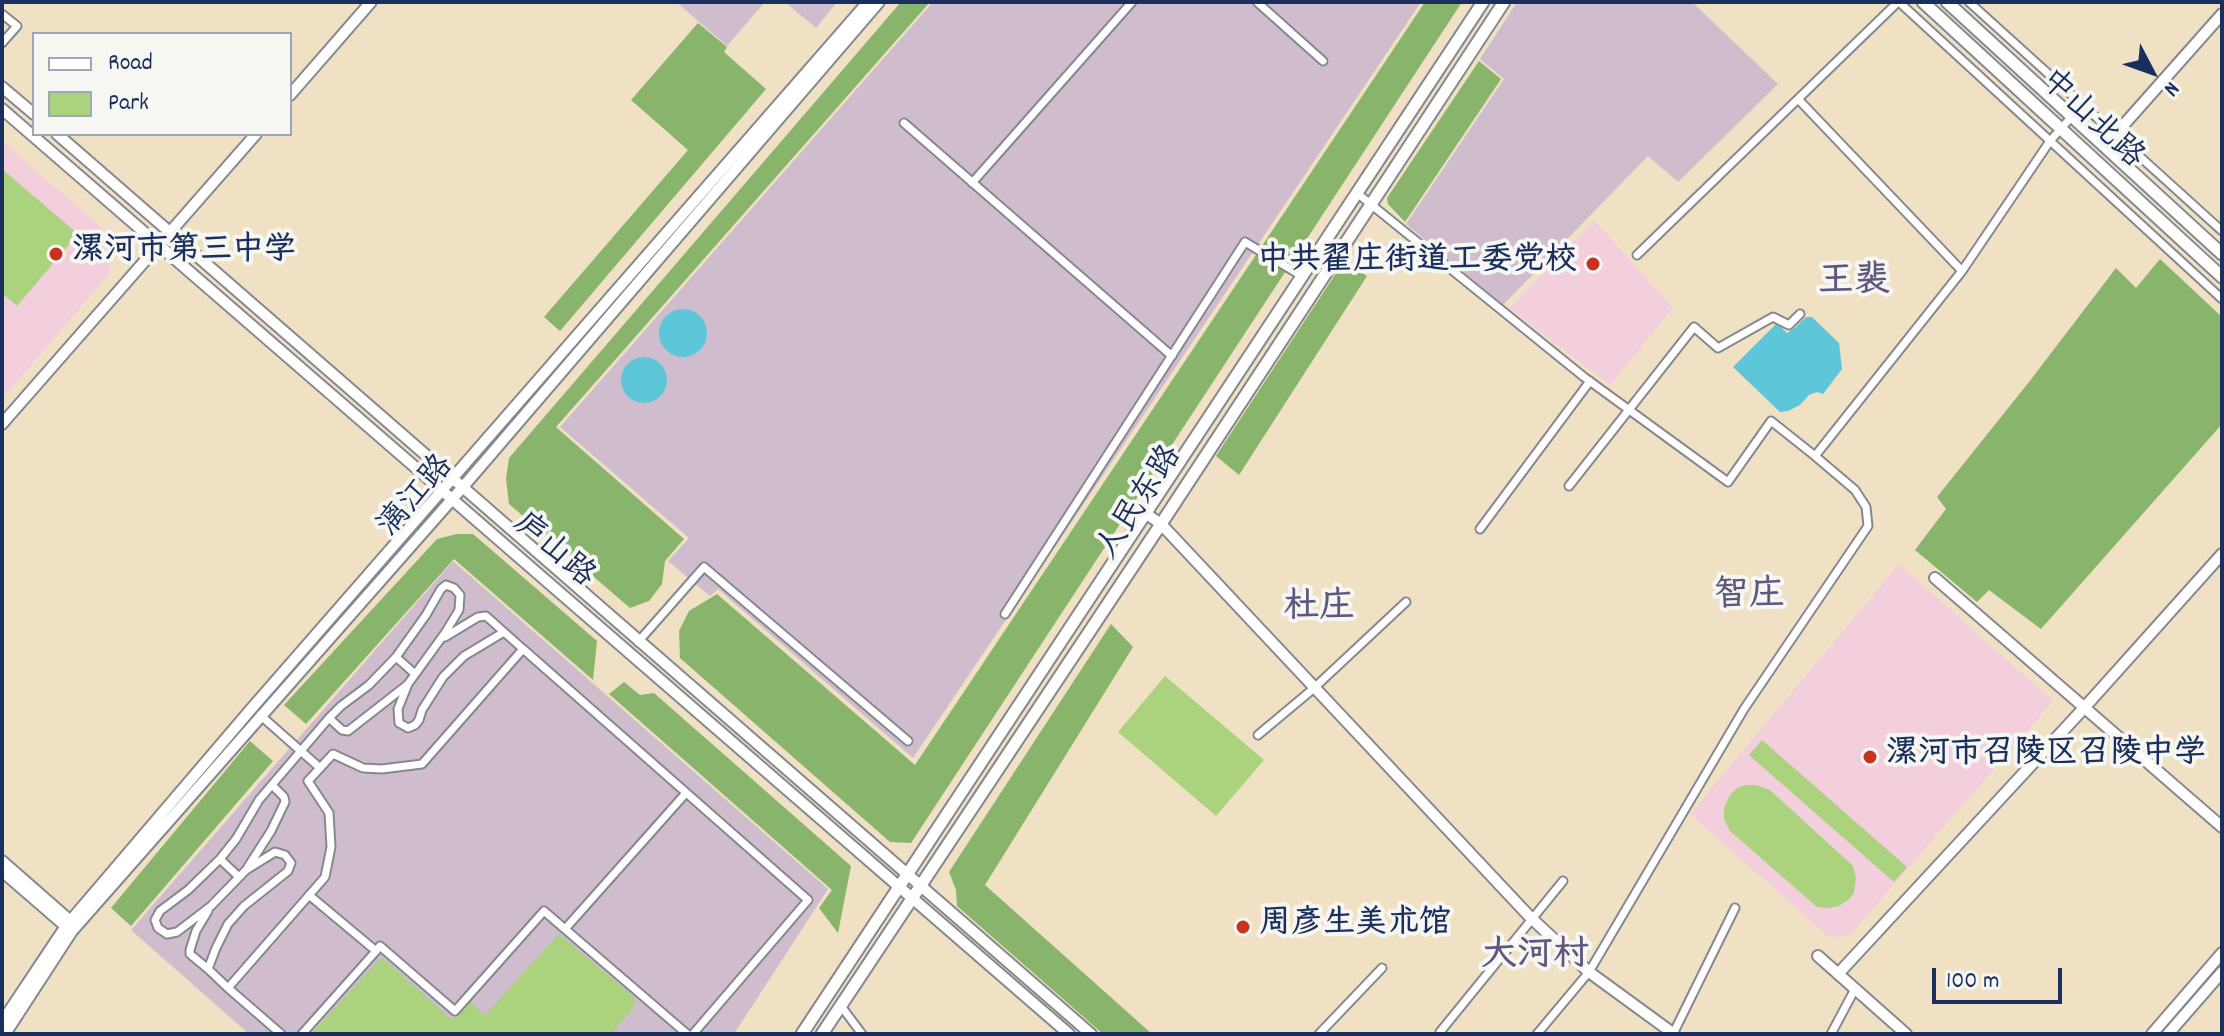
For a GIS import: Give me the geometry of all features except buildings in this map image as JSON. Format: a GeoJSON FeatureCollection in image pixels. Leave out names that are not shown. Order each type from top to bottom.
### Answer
{"type":"FeatureCollection","features":[{"type":"Feature","properties":{"kind":"main road","name":"人民东路"},"geometry":{"type":"LineString","coordinates":[[802,1034],[1483,2]]}},
{"type":"Feature","properties":{"kind":"main road","name":"人民东路"},"geometry":{"type":"LineString","coordinates":[[822,1034],[1504,2]]}},
{"type":"Feature","properties":{"kind":"main road","name":"中山北路"},"geometry":{"type":"LineString","coordinates":[[1923,2],[2222,277]]}},
{"type":"Feature","properties":{"kind":"main road","name":"中山北路"},"geometry":{"type":"LineString","coordinates":[[1947,2],[2222,254]]}},
{"type":"Feature","properties":{"kind":"street"},"geometry":{"type":"LineString","coordinates":[[292,93],[371,2]]}},
{"type":"Feature","properties":{"kind":"street","name":"漓江路"},"geometry":{"type":"LineString","coordinates":[[457,484],[868,2]]}},
{"type":"Feature","properties":{"kind":"street","name":"漓江路"},"geometry":{"type":"LineString","coordinates":[[2,1022],[71,926],[879,2]]}},
{"type":"Feature","properties":{"kind":"street"},"geometry":{"type":"LineString","coordinates":[[972,183],[1132,2]]}},
{"type":"Feature","properties":{"kind":"street"},"geometry":{"type":"LineString","coordinates":[[1257,2],[1323,61]]}},
{"type":"Feature","properties":{"kind":"street"},"geometry":{"type":"LineString","coordinates":[[1637,255],[1898,2],[2222,299]]}},
{"type":"Feature","properties":{"kind":"street"},"geometry":{"type":"LineString","coordinates":[[1969,2],[2222,231]]}},
{"type":"Feature","properties":{"kind":"street"},"geometry":{"type":"LineString","coordinates":[[2,14],[17,26],[2,43]]}},
{"type":"Feature","properties":{"kind":"street"},"geometry":{"type":"LineString","coordinates":[[2105,146],[2222,14]]}},
{"type":"Feature","properties":{"kind":"street"},"geometry":{"type":"LineString","coordinates":[[2,87],[32,112]]}},
{"type":"Feature","properties":{"kind":"street"},"geometry":{"type":"LineString","coordinates":[[1798,99],[1962,271]]}},
{"type":"Feature","properties":{"kind":"street"},"geometry":{"type":"LineString","coordinates":[[1815,456],[1962,271],[2050,141],[2082,105]]}},
{"type":"Feature","properties":{"kind":"street","name":"庐山路"},"geometry":{"type":"LineString","coordinates":[[2,109],[32,135]]}},
{"type":"Feature","properties":{"kind":"street"},"geometry":{"type":"LineString","coordinates":[[904,123],[1172,356]]}},
{"type":"Feature","properties":{"kind":"street","name":"庐山路"},"geometry":{"type":"LineString","coordinates":[[33,136],[1069,1034]]}},
{"type":"Feature","properties":{"kind":"street","name":"庐山路"},"geometry":{"type":"LineString","coordinates":[[59,136],[1091,1034]]}},
{"type":"Feature","properties":{"kind":"street"},"geometry":{"type":"LineString","coordinates":[[2,424],[254,136]]}},
{"type":"Feature","properties":{"kind":"street"},"geometry":{"type":"LineString","coordinates":[[1357,193],[1590,381],[1728,482],[1771,421],[1855,490],[1866,507],[1868,526],[1744,709],[1589,972],[1537,1034]]}},
{"type":"Feature","properties":{"kind":"street"},"geometry":{"type":"LineString","coordinates":[[1005,614],[1245,242],[1302,276]]}},
{"type":"Feature","properties":{"kind":"street"},"geometry":{"type":"LineString","coordinates":[[1569,486],[1694,327],[1718,348],[1773,317],[1789,325],[1800,314]]}},
{"type":"Feature","properties":{"kind":"street"},"geometry":{"type":"LineString","coordinates":[[1480,529],[1590,381]]}},
{"type":"Feature","properties":{"kind":"street"},"geometry":{"type":"LineString","coordinates":[[1145,513],[1161,524],[1532,919],[1589,972],[1674,1034],[1735,908]]}},
{"type":"Feature","properties":{"kind":"street"},"geometry":{"type":"LineString","coordinates":[[1838,974],[2222,554]]}},
{"type":"Feature","properties":{"kind":"street"},"geometry":{"type":"LineString","coordinates":[[629,653],[704,567],[908,741]]}},
{"type":"Feature","properties":{"kind":"street"},"geometry":{"type":"LineString","coordinates":[[1935,578],[2222,827]]}},
{"type":"Feature","properties":{"kind":"street"},"geometry":{"type":"LineString","coordinates":[[272,785],[285,802],[262,845],[242,873],[211,906],[177,932],[167,934],[158,928],[155,920],[160,911],[188,890],[220,859],[259,800],[329,718],[369,685],[396,657],[441,589],[446,585],[460,595],[459,610],[408,684],[398,709],[399,723],[408,728],[415,725],[443,677],[464,656],[504,632]]}},
{"type":"Feature","properties":{"kind":"street"},"geometry":{"type":"LineString","coordinates":[[1258,735],[1313,689],[1406,602]]}},
{"type":"Feature","properties":{"kind":"street"},"geometry":{"type":"LineString","coordinates":[[440,640],[478,617],[486,616],[808,900],[693,1034]]}},
{"type":"Feature","properties":{"kind":"street"},"geometry":{"type":"LineString","coordinates":[[454,618],[462,626]]}},
{"type":"Feature","properties":{"kind":"street"},"geometry":{"type":"LineString","coordinates":[[228,988],[325,877],[331,847],[329,813],[308,781],[319,767],[333,754],[363,768],[422,764],[523,649]]}},
{"type":"Feature","properties":{"kind":"street"},"geometry":{"type":"LineString","coordinates":[[396,657],[415,674]]}},
{"type":"Feature","properties":{"kind":"street"},"geometry":{"type":"LineString","coordinates":[[329,718],[342,730],[348,731],[408,684]]}},
{"type":"Feature","properties":{"kind":"street"},"geometry":{"type":"LineString","coordinates":[[389,700],[398,709]]}},
{"type":"Feature","properties":{"kind":"street"},"geometry":{"type":"LineString","coordinates":[[257,712],[319,767]]}},
{"type":"Feature","properties":{"kind":"street"},"geometry":{"type":"LineString","coordinates":[[565,929],[686,793]]}},
{"type":"Feature","properties":{"kind":"street"},"geometry":{"type":"LineString","coordinates":[[262,845],[272,854]]}},
{"type":"Feature","properties":{"kind":"street"},"geometry":{"type":"LineString","coordinates":[[208,969],[228,924],[244,906],[288,871],[291,863],[285,855],[275,852],[242,873]]}},
{"type":"Feature","properties":{"kind":"street"},"geometry":{"type":"LineString","coordinates":[[220,859],[242,873]]}},
{"type":"Feature","properties":{"kind":"street"},"geometry":{"type":"LineString","coordinates":[[2,861],[71,926]]}},
{"type":"Feature","properties":{"kind":"street"},"geometry":{"type":"LineString","coordinates":[[2,871],[71,926]]}},
{"type":"Feature","properties":{"kind":"street"},"geometry":{"type":"LineString","coordinates":[[1440,1032],[1563,881]]}},
{"type":"Feature","properties":{"kind":"street"},"geometry":{"type":"LineString","coordinates":[[309,895],[376,951]]}},
{"type":"Feature","properties":{"kind":"street"},"geometry":{"type":"LineString","coordinates":[[211,906],[196,931],[190,954],[281,1034]]}},
{"type":"Feature","properties":{"kind":"street"},"geometry":{"type":"LineString","coordinates":[[302,1034],[380,946],[455,1011],[544,911],[687,1034]]}},
{"type":"Feature","properties":{"kind":"street"},"geometry":{"type":"LineString","coordinates":[[188,924],[196,931]]}},
{"type":"Feature","properties":{"kind":"street","name":"漓江路"},"geometry":{"type":"LineString","coordinates":[[5,1034],[71,926]]}},
{"type":"Feature","properties":{"kind":"street"},"geometry":{"type":"LineString","coordinates":[[2152,1034],[2222,953]]}},
{"type":"Feature","properties":{"kind":"street"},"geometry":{"type":"LineString","coordinates":[[1818,956],[1906,1034]]}},
{"type":"Feature","properties":{"kind":"street"},"geometry":{"type":"LineString","coordinates":[[1319,1034],[1382,968]]}},
{"type":"Feature","properties":{"kind":"street"},"geometry":{"type":"LineString","coordinates":[[2165,1020],[2171,1031],[2222,972]]}},
{"type":"Feature","properties":{"kind":"street"},"geometry":{"type":"LineString","coordinates":[[1831,1034],[1855,989]]}},
{"type":"Feature","properties":{"kind":"street"},"geometry":{"type":"LineString","coordinates":[[841,1006],[862,1034]]}},
{"type":"Feature","properties":{"kind":"shaded area"},"geometry":{"type":"Polygon","coordinates":[[[676,2],[765,2],[727,46],[676,2]]]}},
{"type":"Feature","properties":{"kind":"shaded area"},"geometry":{"type":"Polygon","coordinates":[[[785,2],[837,2],[816,28],[785,2]]]}},
{"type":"Feature","properties":{"kind":"shaded area"},"geometry":{"type":"Polygon","coordinates":[[[933,2],[1421,2],[913,758],[718,589],[710,596],[668,561],[689,538],[560,427],[933,2]]]}},
{"type":"Feature","properties":{"kind":"shaded area"},"geometry":{"type":"Polygon","coordinates":[[[1517,2],[1692,2],[1778,84],[1678,182],[1648,156],[1503,305],[1406,224],[1504,79],[1480,59],[1517,2]]]}},
{"type":"Feature","properties":{"kind":"shaded area","name":"漯河市第三中学"},"geometry":{"type":"Polygon","coordinates":[[[2,141],[110,235],[110,273],[2,399],[2,141]]]}},
{"type":"Feature","properties":{"kind":"shaded area","name":"中共翟庄街道工委党校"},"geometry":{"type":"Polygon","coordinates":[[[1594,220],[1673,308],[1610,385],[1509,308],[1594,220]]]}},
{"type":"Feature","properties":{"kind":"shaded area"},"geometry":{"type":"Polygon","coordinates":[[[453,561],[828,889],[734,1034],[249,1034],[131,930],[453,561]]]}},
{"type":"Feature","properties":{"kind":"shaded area","name":"漯河市召陵区召陵中学"},"geometry":{"type":"Polygon","coordinates":[[[1899,564],[2053,701],[1850,935],[1830,938],[1690,814],[1899,564]]]}},
{"type":"Feature","properties":{"kind":"green space"},"geometry":{"type":"Polygon","coordinates":[[[901,2],[930,2],[556,427],[684,539],[665,561],[662,584],[649,601],[630,608],[509,504],[506,479],[509,458],[901,2]]]}},
{"type":"Feature","properties":{"kind":"green space"},"geometry":{"type":"Polygon","coordinates":[[[1425,2],[1462,2],[911,843],[890,842],[680,658],[679,631],[689,611],[717,594],[915,765],[1425,2]]]}},
{"type":"Feature","properties":{"kind":"green space"},"geometry":{"type":"Polygon","coordinates":[[[698,23],[727,47],[724,52],[766,89],[560,331],[544,317],[688,150],[631,100],[698,23]]]}},
{"type":"Feature","properties":{"kind":"green space"},"geometry":{"type":"Polygon","coordinates":[[[1479,61],[1501,79],[1405,222],[1388,204],[1387,198],[1479,61]]]}},
{"type":"Feature","properties":{"kind":"green space"},"geometry":{"type":"Polygon","coordinates":[[[2,169],[78,234],[17,306],[2,293],[2,169]]]}},
{"type":"Feature","properties":{"kind":"green space"},"geometry":{"type":"Polygon","coordinates":[[[2160,259],[2222,317],[2222,424],[2041,629],[1989,590],[1977,602],[1915,550],[1946,509],[1937,497],[2116,268],[2136,288],[2160,259]]]}},
{"type":"Feature","properties":{"kind":"green space"},"geometry":{"type":"Polygon","coordinates":[[[1344,261],[1367,276],[1239,475],[1216,456],[1344,261]]]}},
{"type":"Feature","properties":{"kind":"green space"},"geometry":{"type":"Polygon","coordinates":[[[473,534],[597,641],[593,680],[454,559],[306,724],[284,705],[437,539],[473,534]]]}},
{"type":"Feature","properties":{"kind":"green space"},"geometry":{"type":"Polygon","coordinates":[[[1111,624],[1133,647],[985,885],[1152,1034],[1103,1034],[957,906],[956,890],[949,872],[1111,624]]]}},
{"type":"Feature","properties":{"kind":"green space"},"geometry":{"type":"Polygon","coordinates":[[[1165,676],[1264,760],[1216,816],[1118,732],[1165,676]]]}},
{"type":"Feature","properties":{"kind":"green space"},"geometry":{"type":"Polygon","coordinates":[[[624,682],[640,695],[654,693],[851,866],[838,933],[819,908],[832,890],[609,694],[624,682]]]}},
{"type":"Feature","properties":{"kind":"green space"},"geometry":{"type":"Polygon","coordinates":[[[1762,740],[1907,867],[1894,882],[1749,755],[1762,740]]]}},
{"type":"Feature","properties":{"kind":"green space"},"geometry":{"type":"Polygon","coordinates":[[[250,741],[273,761],[131,926],[111,908],[250,741]]]}},
{"type":"Feature","properties":{"kind":"green space"},"geometry":{"type":"Polygon","coordinates":[[[1746,785],[1770,790],[1853,866],[1856,878],[1854,893],[1848,900],[1839,906],[1817,907],[1730,831],[1724,819],[1724,808],[1730,795],[1746,785]]]}},
{"type":"Feature","properties":{"kind":"green space"},"geometry":{"type":"Polygon","coordinates":[[[559,934],[634,997],[632,1009],[611,1034],[311,1034],[380,959],[384,959],[452,1020],[469,1001],[485,1015],[559,934]]]}},
{"type":"Feature","properties":{"kind":"water"},"geometry":{"type":"Polygon","coordinates":[[[683,309],[700,316],[707,333],[700,350],[683,357],[666,350],[659,333],[666,316],[683,309]]]}},
{"type":"Feature","properties":{"kind":"water"},"geometry":{"type":"Polygon","coordinates":[[[1806,317],[1812,317],[1839,343],[1842,369],[1823,394],[1817,392],[1809,395],[1800,405],[1780,412],[1733,367],[1777,323],[1787,333],[1806,317]]]}},
{"type":"Feature","properties":{"kind":"water"},"geometry":{"type":"Polygon","coordinates":[[[644,357],[661,363],[667,380],[661,397],[644,403],[627,397],[621,380],[627,363],[644,357]]]}},
{"type":"Feature","properties":{"kind":"place","name":"漯河市第三中学"},"geometry":{"type":"Point","coordinates":[56,254]}},
{"type":"Feature","properties":{"kind":"place","name":"中共翟庄街道工委党校"},"geometry":{"type":"Point","coordinates":[1593,264]}},
{"type":"Feature","properties":{"kind":"place","name":"漯河市召陵区召陵中学"},"geometry":{"type":"Point","coordinates":[1870,757]}},
{"type":"Feature","properties":{"kind":"place","name":"周彦生美术馆"},"geometry":{"type":"Point","coordinates":[1243,927]}},
{"type":"Feature","properties":{"kind":"district","name":"王裴"},"geometry":{"type":"Point","coordinates":[1854,285]}},
{"type":"Feature","properties":{"kind":"district","name":"智庄"},"geometry":{"type":"Point","coordinates":[1749,599]}},
{"type":"Feature","properties":{"kind":"district","name":"杜庄"},"geometry":{"type":"Point","coordinates":[1319,611]}},
{"type":"Feature","properties":{"kind":"district","name":"大河村"},"geometry":{"type":"Point","coordinates":[1535,959]}}]}
